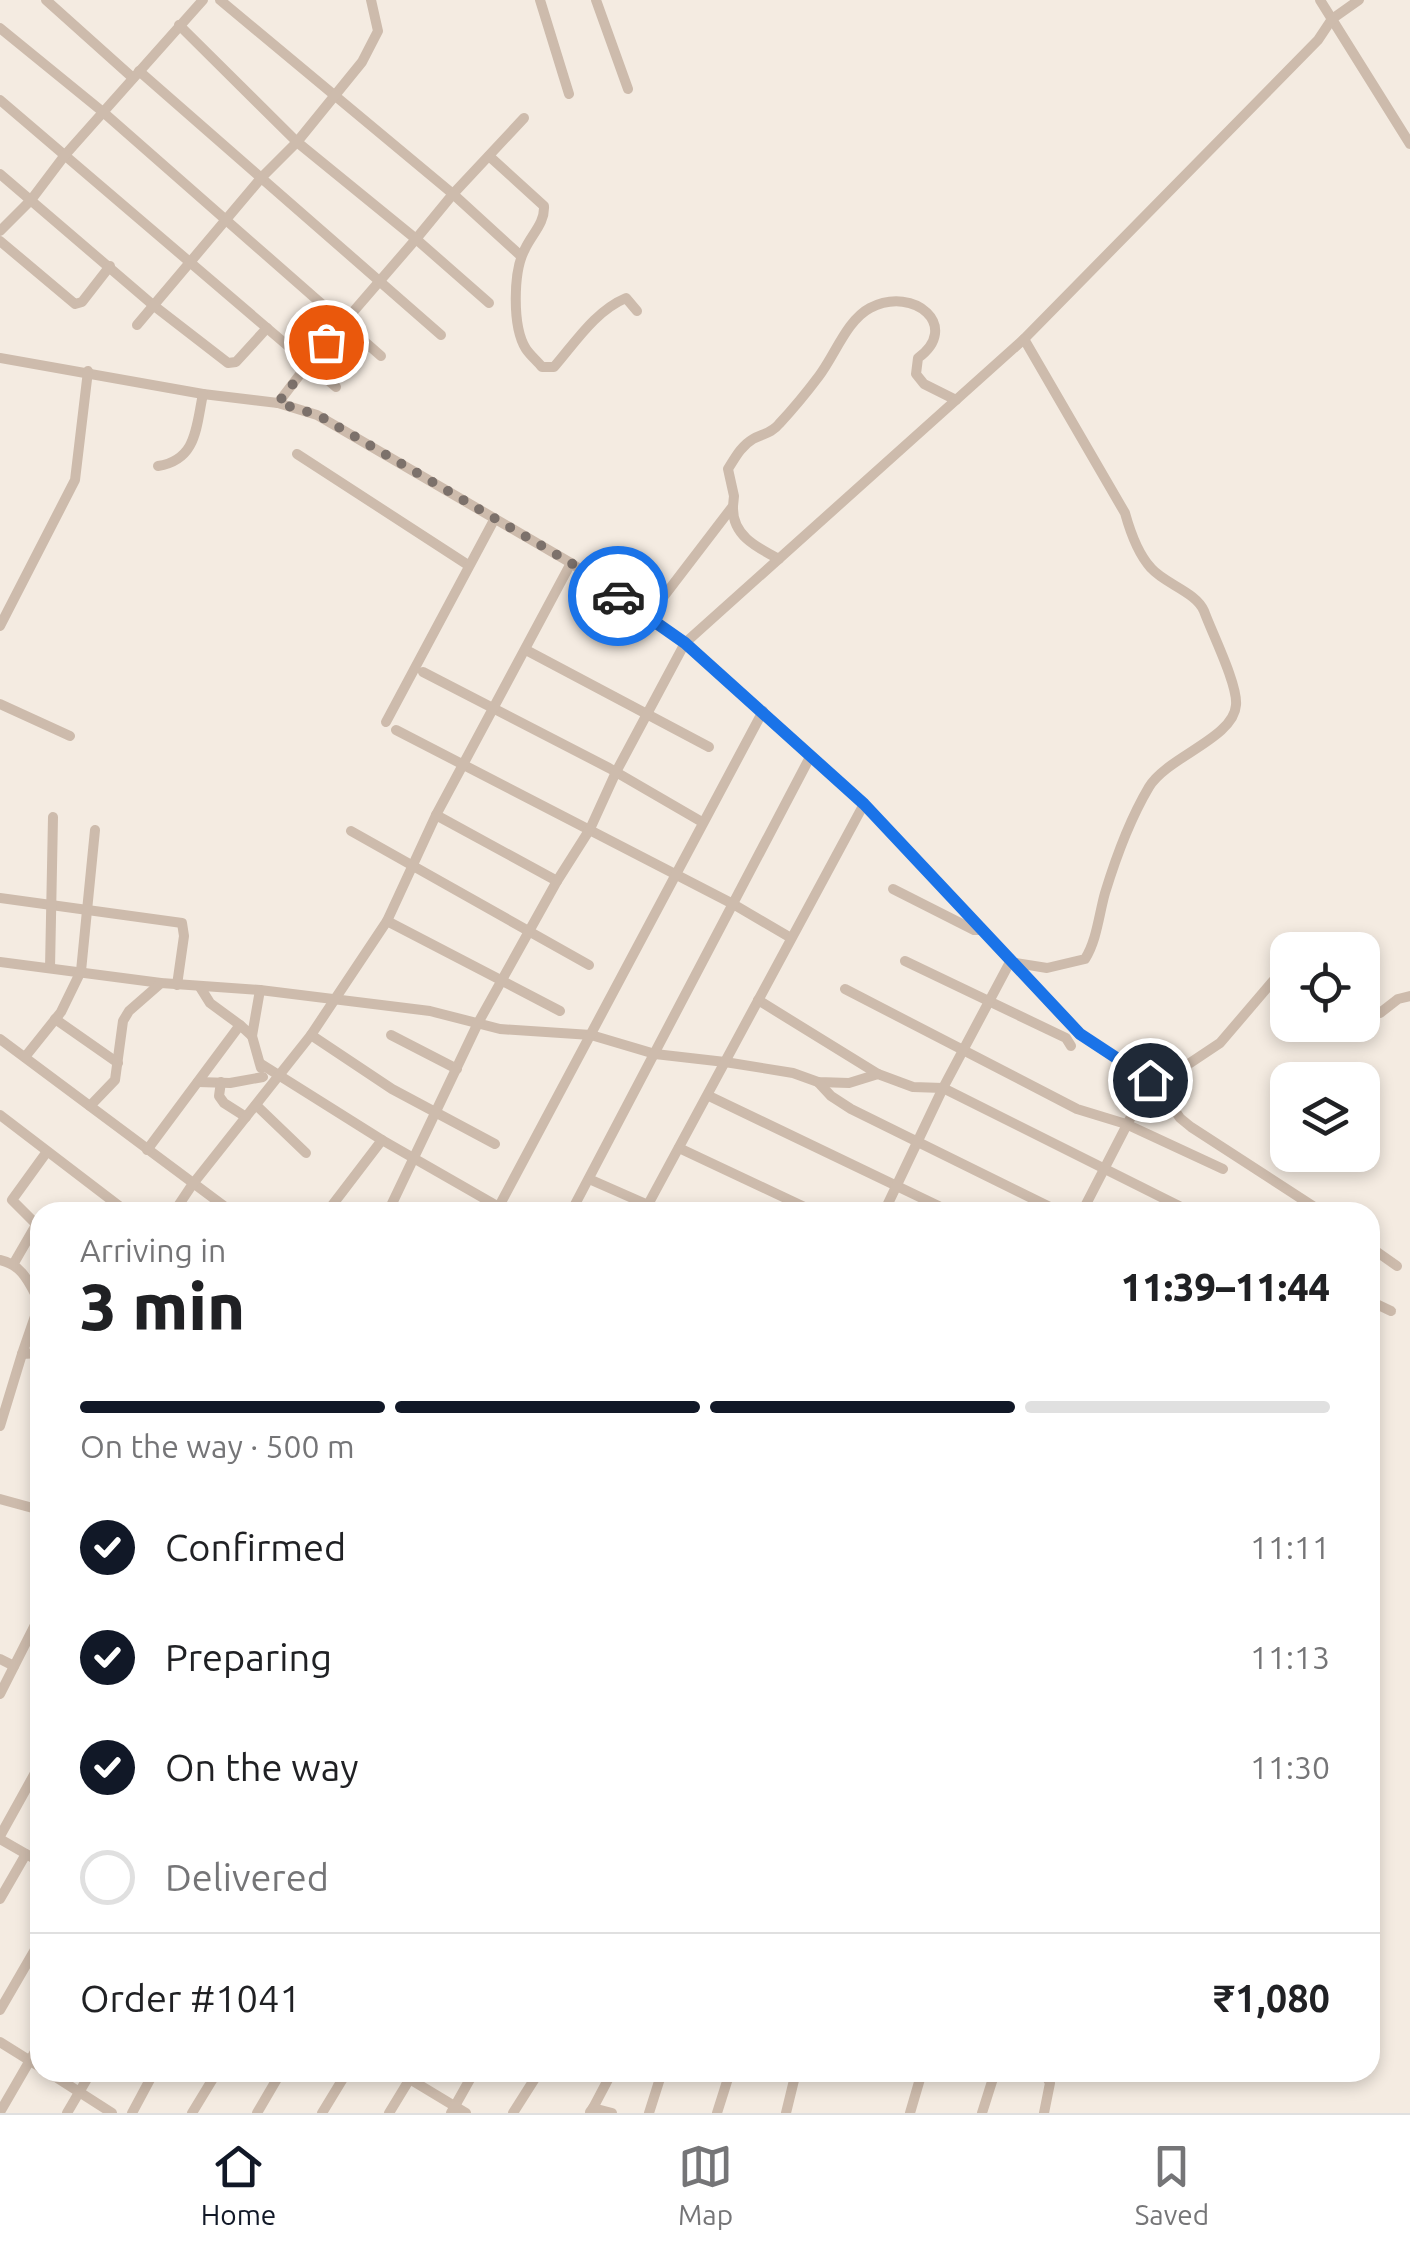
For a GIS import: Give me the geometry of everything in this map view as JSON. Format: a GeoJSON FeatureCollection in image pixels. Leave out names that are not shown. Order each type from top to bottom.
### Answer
{"type":"FeatureCollection","features":[{"type":"Feature","properties":{"kind":"street"},"geometry":{"type":"LineString","coordinates":[[46,0],[262,178],[440,335]]}},
{"type":"Feature","properties":{"kind":"street"},"geometry":{"type":"LineString","coordinates":[[0,231],[203,0]]}},
{"type":"Feature","properties":{"kind":"street"},"geometry":{"type":"LineString","coordinates":[[220,0],[453,194],[521,256]]}},
{"type":"Feature","properties":{"kind":"street"},"geometry":{"type":"LineString","coordinates":[[138,324],[297,142],[372,47],[378,31],[371,0]]}},
{"type":"Feature","properties":{"kind":"street"},"geometry":{"type":"LineString","coordinates":[[540,0],[569,94]]}},
{"type":"Feature","properties":{"kind":"street"},"geometry":{"type":"LineString","coordinates":[[596,0],[628,88]]}},
{"type":"Feature","properties":{"kind":"street"},"geometry":{"type":"LineString","coordinates":[[1320,0],[1410,144]]}},
{"type":"Feature","properties":{"kind":"street"},"geometry":{"type":"LineString","coordinates":[[393,1202],[478,1023],[590,829],[685,643],[1024,339],[1318,40],[1332,19],[1359,0]]}},
{"type":"Feature","properties":{"kind":"street"},"geometry":{"type":"LineString","coordinates":[[179,25],[297,142],[488,303]]}},
{"type":"Feature","properties":{"kind":"street"},"geometry":{"type":"LineString","coordinates":[[0,28],[103,112],[381,356]]}},
{"type":"Feature","properties":{"kind":"street"},"geometry":{"type":"LineString","coordinates":[[0,100],[336,387]]}},
{"type":"Feature","properties":{"kind":"street"},"geometry":{"type":"LineString","coordinates":[[278,403],[453,194],[524,118]]}},
{"type":"Feature","properties":{"kind":"street"},"geometry":{"type":"LineString","coordinates":[[489,156],[544,206],[543,219],[521,256],[516,274],[519,333],[526,349],[542,367],[554,367],[596,318],[620,300],[626,298],[637,311]]}},
{"type":"Feature","properties":{"kind":"street"},"geometry":{"type":"LineString","coordinates":[[0,174],[153,305],[232,364],[267,328]]}},
{"type":"Feature","properties":{"kind":"street"},"geometry":{"type":"LineString","coordinates":[[0,241],[74,304],[82,302],[110,266]]}},
{"type":"Feature","properties":{"kind":"street"},"geometry":{"type":"LineString","coordinates":[[779,558],[742,535],[732,521],[734,496],[728,469],[746,444],[777,428],[818,378],[855,318],[870,308],[904,299],[920,304],[934,324],[936,338],[918,358],[916,374],[924,384],[956,400]]}},
{"type":"Feature","properties":{"kind":"street"},"geometry":{"type":"LineString","coordinates":[[1010,962],[1047,968],[1085,958],[1130,823],[1151,784],[1167,765],[1222,730],[1236,705],[1231,677],[1202,606],[1151,568],[1129,529],[1125,513],[1024,339]]}},
{"type":"Feature","properties":{"kind":"street"},"geometry":{"type":"LineString","coordinates":[[0,358],[278,403],[318,415],[571,563],[685,643],[864,804],[1080,1034],[1150,1080],[1180,1118],[1307,1202]]}},
{"type":"Feature","properties":{"kind":"street"},"geometry":{"type":"LineString","coordinates":[[0,626],[75,480],[88,372]]}},
{"type":"Feature","properties":{"kind":"street"},"geometry":{"type":"LineString","coordinates":[[158,466],[170,464],[188,451],[204,394]]}},
{"type":"Feature","properties":{"kind":"street"},"geometry":{"type":"LineString","coordinates":[[297,454],[468,566]]}},
{"type":"Feature","properties":{"kind":"street"},"geometry":{"type":"LineString","coordinates":[[648,617],[732,506]]}},
{"type":"Feature","properties":{"kind":"street"},"geometry":{"type":"LineString","coordinates":[[494,520],[391,726],[790,938]]}},
{"type":"Feature","properties":{"kind":"street"},"geometry":{"type":"LineString","coordinates":[[181,1202],[311,1036],[386,921],[436,815],[571,563]]}},
{"type":"Feature","properties":{"kind":"street"},"geometry":{"type":"LineString","coordinates":[[526,650],[709,747]]}},
{"type":"Feature","properties":{"kind":"street"},"geometry":{"type":"LineString","coordinates":[[423,672],[616,772],[702,822]]}},
{"type":"Feature","properties":{"kind":"street"},"geometry":{"type":"LineString","coordinates":[[0,704],[70,736]]}},
{"type":"Feature","properties":{"kind":"street"},"geometry":{"type":"LineString","coordinates":[[502,1202],[762,711]]}},
{"type":"Feature","properties":{"kind":"street"},"geometry":{"type":"LineString","coordinates":[[576,1202],[810,756]]}},
{"type":"Feature","properties":{"kind":"street"},"geometry":{"type":"LineString","coordinates":[[650,1202],[864,804]]}},
{"type":"Feature","properties":{"kind":"street"},"geometry":{"type":"LineString","coordinates":[[436,815],[557,881]]}},
{"type":"Feature","properties":{"kind":"street"},"geometry":{"type":"LineString","coordinates":[[50,968],[53,817]]}},
{"type":"Feature","properties":{"kind":"street"},"geometry":{"type":"LineString","coordinates":[[24,1057],[55,1019],[81,972],[95,830]]}},
{"type":"Feature","properties":{"kind":"street"},"geometry":{"type":"LineString","coordinates":[[350,831],[589,965]]}},
{"type":"Feature","properties":{"kind":"street"},"geometry":{"type":"LineString","coordinates":[[893,889],[974,930],[982,930]]}},
{"type":"Feature","properties":{"kind":"street"},"geometry":{"type":"LineString","coordinates":[[0,898],[182,924],[177,985]]}},
{"type":"Feature","properties":{"kind":"street"},"geometry":{"type":"LineString","coordinates":[[386,921],[560,1011]]}},
{"type":"Feature","properties":{"kind":"street"},"geometry":{"type":"LineString","coordinates":[[0,962],[430,1011],[500,1029],[591,1036],[655,1054],[725,1062],[818,1082],[849,1083],[878,1074]]}},
{"type":"Feature","properties":{"kind":"street"},"geometry":{"type":"LineString","coordinates":[[904,962],[1066,1038],[1071,1046]]}},
{"type":"Feature","properties":{"kind":"street"},"geometry":{"type":"LineString","coordinates":[[889,1202],[1010,962]]}},
{"type":"Feature","properties":{"kind":"street"},"geometry":{"type":"LineString","coordinates":[[90,1106],[110,1089],[123,1021],[161,983]]}},
{"type":"Feature","properties":{"kind":"street"},"geometry":{"type":"LineString","coordinates":[[1087,1202],[1150,1080],[1190,1063],[1220,1042],[1270,984]]}},
{"type":"Feature","properties":{"kind":"street"},"geometry":{"type":"LineString","coordinates":[[200,987],[210,1003],[252,1036]]}},
{"type":"Feature","properties":{"kind":"street"},"geometry":{"type":"LineString","coordinates":[[845,989],[1077,1109],[1126,1124],[1224,1169]]}},
{"type":"Feature","properties":{"kind":"street"},"geometry":{"type":"LineString","coordinates":[[260,990],[252,1036],[266,1092]]}},
{"type":"Feature","properties":{"kind":"street"},"geometry":{"type":"LineString","coordinates":[[1380,1013],[1398,999],[1410,996]]}},
{"type":"Feature","properties":{"kind":"street"},"geometry":{"type":"LineString","coordinates":[[758,1000],[878,1074],[912,1088],[944,1088],[1170,1202]]}},
{"type":"Feature","properties":{"kind":"street"},"geometry":{"type":"LineString","coordinates":[[55,1019],[118,1063]]}},
{"type":"Feature","properties":{"kind":"street"},"geometry":{"type":"LineString","coordinates":[[148,1150],[240,1025]]}},
{"type":"Feature","properties":{"kind":"street"},"geometry":{"type":"LineString","coordinates":[[390,1035],[458,1069]]}},
{"type":"Feature","properties":{"kind":"street"},"geometry":{"type":"LineString","coordinates":[[311,1036],[437,1114],[496,1144]]}},
{"type":"Feature","properties":{"kind":"street"},"geometry":{"type":"LineString","coordinates":[[2,1044],[217,1202]]}},
{"type":"Feature","properties":{"kind":"street"},"geometry":{"type":"LineString","coordinates":[[198,1082],[221,1082],[262,1070],[280,1074],[485,1202]]}},
{"type":"Feature","properties":{"kind":"street"},"geometry":{"type":"LineString","coordinates":[[221,1082],[224,1103],[246,1117]]}},
{"type":"Feature","properties":{"kind":"street"},"geometry":{"type":"LineString","coordinates":[[818,1082],[851,1109],[1040,1202]]}},
{"type":"Feature","properties":{"kind":"street"},"geometry":{"type":"LineString","coordinates":[[709,1096],[930,1202]]}},
{"type":"Feature","properties":{"kind":"street"},"geometry":{"type":"LineString","coordinates":[[256,1106],[306,1153]]}},
{"type":"Feature","properties":{"kind":"street"},"geometry":{"type":"LineString","coordinates":[[0,1115],[112,1202]]}},
{"type":"Feature","properties":{"kind":"street"},"geometry":{"type":"LineString","coordinates":[[335,1202],[382,1140]]}},
{"type":"Feature","properties":{"kind":"street"},"geometry":{"type":"LineString","coordinates":[[679,1148],[794,1202]]}},
{"type":"Feature","properties":{"kind":"street"},"geometry":{"type":"LineString","coordinates":[[30,1218],[12,1200],[46,1153]]}},
{"type":"Feature","properties":{"kind":"street"},"geometry":{"type":"LineString","coordinates":[[588,1179],[632,1202]]}},
{"type":"Feature","properties":{"kind":"street"},"geometry":{"type":"LineString","coordinates":[[14,1263],[30,1238]]}},
{"type":"Feature","properties":{"kind":"street"},"geometry":{"type":"LineString","coordinates":[[1380,1254],[1396,1266]]}},
{"type":"Feature","properties":{"kind":"street"},"geometry":{"type":"LineString","coordinates":[[0,1260],[14,1263],[30,1283]]}},
{"type":"Feature","properties":{"kind":"street"},"geometry":{"type":"LineString","coordinates":[[1380,1306],[1391,1311]]}},
{"type":"Feature","properties":{"kind":"street"},"geometry":{"type":"LineString","coordinates":[[0,1426],[30,1331]]}},
{"type":"Feature","properties":{"kind":"street"},"geometry":{"type":"LineString","coordinates":[[22,1354],[30,1354]]}},
{"type":"Feature","properties":{"kind":"street"},"geometry":{"type":"LineString","coordinates":[[0,1500],[30,1505]]}},
{"type":"Feature","properties":{"kind":"street"},"geometry":{"type":"LineString","coordinates":[[0,1694],[30,1636]]}},
{"type":"Feature","properties":{"kind":"street"},"geometry":{"type":"LineString","coordinates":[[0,1660],[14,1666]]}},
{"type":"Feature","properties":{"kind":"street"},"geometry":{"type":"LineString","coordinates":[[30,1782],[0,1837],[30,1856]]}},
{"type":"Feature","properties":{"kind":"street"},"geometry":{"type":"LineString","coordinates":[[0,1899],[26,1854]]}},
{"type":"Feature","properties":{"kind":"street"},"geometry":{"type":"LineString","coordinates":[[0,2010],[30,1959]]}},
{"type":"Feature","properties":{"kind":"street"},"geometry":{"type":"LineString","coordinates":[[0,2042],[30,2061]]}},
{"type":"Feature","properties":{"kind":"street"},"geometry":{"type":"LineString","coordinates":[[0,2112],[30,2071]]}},
{"type":"Feature","properties":{"kind":"street"},"geometry":{"type":"LineString","coordinates":[[62,2082],[112,2113]]}},
{"type":"Feature","properties":{"kind":"street"},"geometry":{"type":"LineString","coordinates":[[67,2113],[86,2082]]}},
{"type":"Feature","properties":{"kind":"street"},"geometry":{"type":"LineString","coordinates":[[132,2113],[149,2082]]}},
{"type":"Feature","properties":{"kind":"street"},"geometry":{"type":"LineString","coordinates":[[192,2113],[211,2082]]}},
{"type":"Feature","properties":{"kind":"street"},"geometry":{"type":"LineString","coordinates":[[256,2113],[275,2082]]}},
{"type":"Feature","properties":{"kind":"street"},"geometry":{"type":"LineString","coordinates":[[322,2113],[340,2082]]}},
{"type":"Feature","properties":{"kind":"street"},"geometry":{"type":"LineString","coordinates":[[389,2113],[408,2082]]}},
{"type":"Feature","properties":{"kind":"street"},"geometry":{"type":"LineString","coordinates":[[420,2082],[458,2111],[470,2082]]}},
{"type":"Feature","properties":{"kind":"street"},"geometry":{"type":"LineString","coordinates":[[514,2113],[532,2082]]}},
{"type":"Feature","properties":{"kind":"street"},"geometry":{"type":"LineString","coordinates":[[607,2082],[591,2111],[612,2113]]}},
{"type":"Feature","properties":{"kind":"street"},"geometry":{"type":"LineString","coordinates":[[649,2113],[659,2082]]}},
{"type":"Feature","properties":{"kind":"street"},"geometry":{"type":"LineString","coordinates":[[717,2113],[727,2082]]}},
{"type":"Feature","properties":{"kind":"street"},"geometry":{"type":"LineString","coordinates":[[786,2113],[794,2082]]}},
{"type":"Feature","properties":{"kind":"street"},"geometry":{"type":"LineString","coordinates":[[910,2113],[919,2082]]}},
{"type":"Feature","properties":{"kind":"street"},"geometry":{"type":"LineString","coordinates":[[982,2113],[992,2082]]}},
{"type":"Feature","properties":{"kind":"street"},"geometry":{"type":"LineString","coordinates":[[1044,2113],[1049,2082]]}},
{"type":"Feature","properties":{"kind":"way so far"},"geometry":{"type":"LineString","coordinates":[[326,342],[278,403],[318,415],[571,563],[618,596]]}},
{"type":"Feature","properties":{"kind":"route"},"geometry":{"type":"LineString","coordinates":[[618,596],[685,643],[864,804],[1080,1034],[1150,1080]]}}]}
